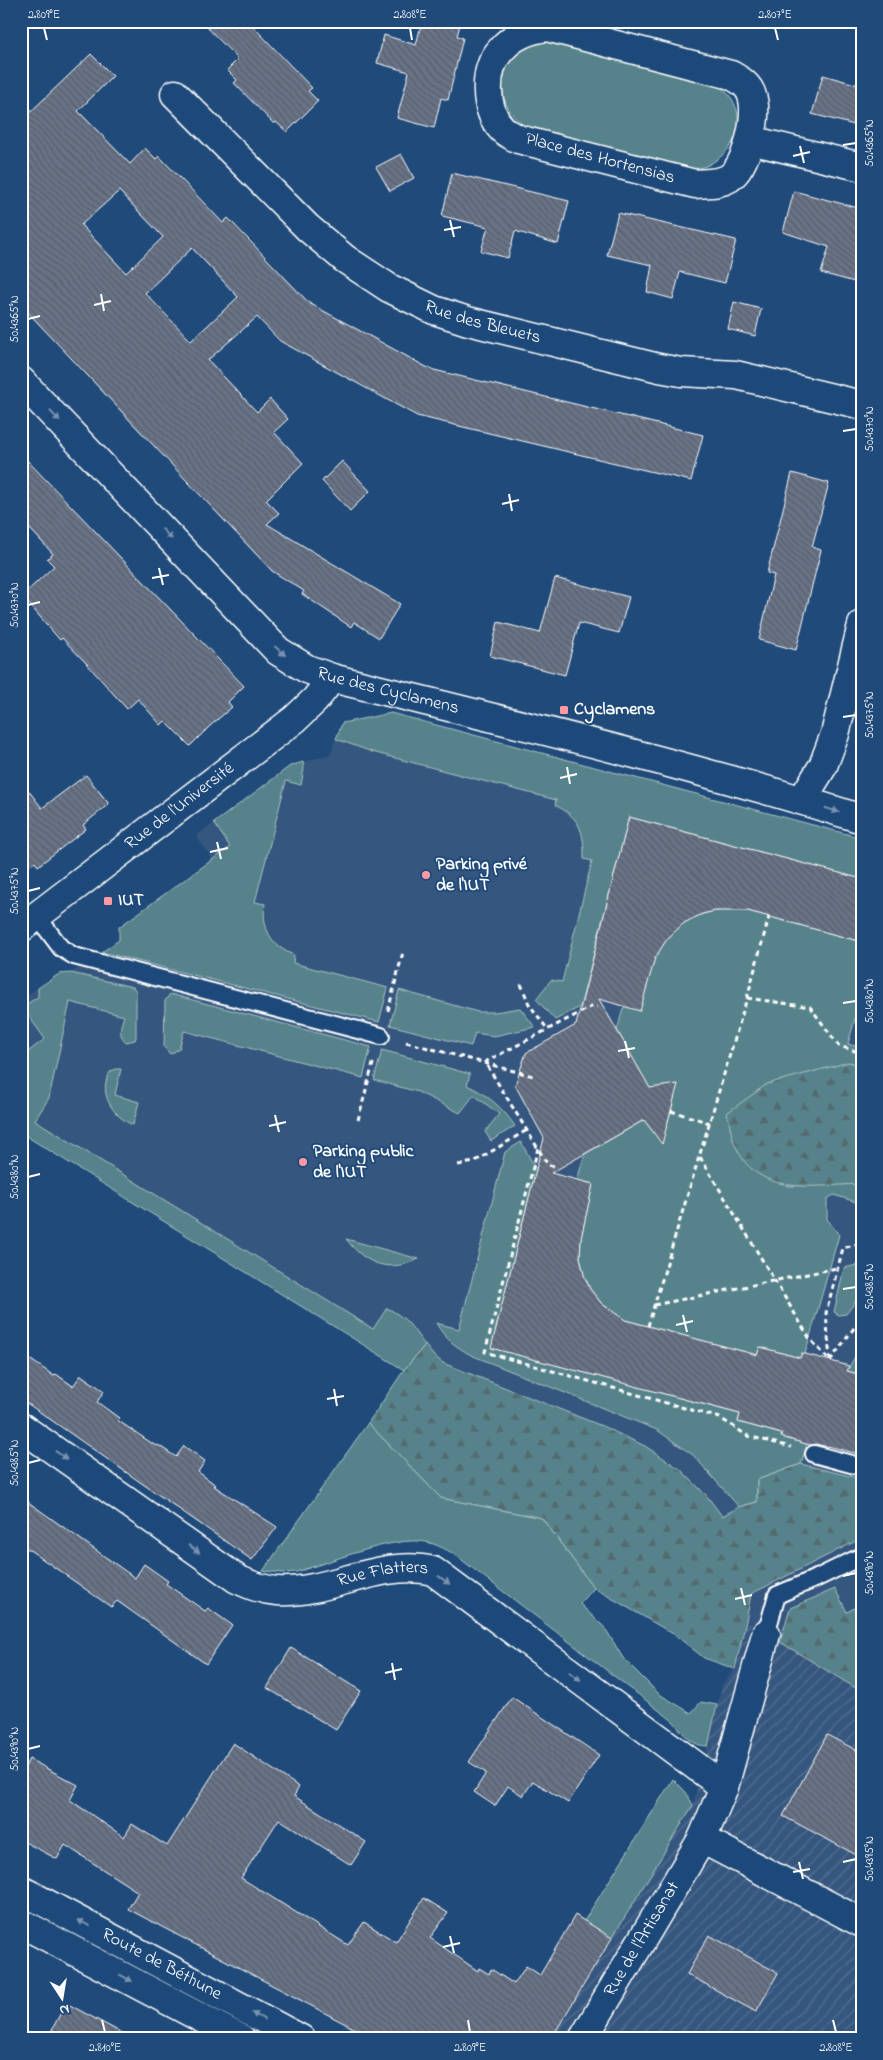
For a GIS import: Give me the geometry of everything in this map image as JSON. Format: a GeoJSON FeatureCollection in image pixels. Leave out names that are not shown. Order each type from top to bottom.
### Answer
{"type":"FeatureCollection","features":[{"type":"Feature","properties":{"kind":"street","name":"Place des Hortensias"},"geometry":{"type":"LineString","coordinates":[[547,27],[731,75],[744,82],[752,94],[755,110],[750,140],[738,169],[728,178],[714,183],[694,184],[518,139],[502,130],[491,113],[488,97],[490,74],[499,51],[515,38],[531,29],[547,27]]}},
{"type":"Feature","properties":{"kind":"street","name":"Rue des Bleuets"},"geometry":{"type":"LineString","coordinates":[[175,94],[308,228],[345,259],[389,288],[434,310],[468,321],[659,368],[681,372],[736,375],[862,405]]}},
{"type":"Feature","properties":{"kind":"street"},"geometry":{"type":"LineString","coordinates":[[750,140],[862,167]]}},
{"type":"Feature","properties":{"kind":"street","name":"Rue des Cyclamens"},"geometry":{"type":"LineString","coordinates":[[21,381],[278,651],[307,669],[332,678],[562,735],[802,800],[862,819]]}},
{"type":"Feature","properties":{"kind":"street"},"geometry":{"type":"LineString","coordinates":[[802,800],[823,766],[835,734],[862,625]]}},
{"type":"Feature","properties":{"kind":"street","name":"Rue de l'Université"},"geometry":{"type":"LineString","coordinates":[[29,922],[295,719],[315,700],[332,678]]}},
{"type":"Feature","properties":{"kind":"street","name":"Rue Flatters"},"geometry":{"type":"LineString","coordinates":[[21,1427],[237,1579],[260,1589],[278,1591],[315,1588],[406,1568],[433,1571],[724,1787]]}},
{"type":"Feature","properties":{"kind":"street","name":"Rue de l'Artisanat"},"geometry":{"type":"LineString","coordinates":[[583,2039],[702,1839],[724,1787],[766,1634]]}},
{"type":"Feature","properties":{"kind":"street"},"geometry":{"type":"LineString","coordinates":[[702,1839],[862,1924]]}},
{"type":"Feature","properties":{"kind":"street","name":"Route de Béthune"},"geometry":{"type":"LineString","coordinates":[[21,1890],[301,2039]]}},
{"type":"Feature","properties":{"kind":"street","name":"Route de Béthune"},"geometry":{"type":"LineString","coordinates":[[21,1923],[242,2039]]}},
{"type":"Feature","properties":{"kind":"lane"},"geometry":{"type":"LineString","coordinates":[[29,922],[74,956],[381,1036]]}},
{"type":"Feature","properties":{"kind":"lane"},"geometry":{"type":"LineString","coordinates":[[814,1454],[862,1467]]}},
{"type":"Feature","properties":{"kind":"lane"},"geometry":{"type":"LineString","coordinates":[[766,1634],[777,1595],[862,1556]]}},
{"type":"Feature","properties":{"kind":"path"},"geometry":{"type":"LineString","coordinates":[[648,1326],[747,998],[769,917]]}},
{"type":"Feature","properties":{"kind":"path"},"geometry":{"type":"LineString","coordinates":[[521,984],[529,1004],[548,1030]]}},
{"type":"Feature","properties":{"kind":"path"},"geometry":{"type":"LineString","coordinates":[[747,998],[810,1007],[839,1046],[862,1053]]}},
{"type":"Feature","properties":{"kind":"path"},"geometry":{"type":"LineString","coordinates":[[485,1062],[593,1006],[597,1007]]}},
{"type":"Feature","properties":{"kind":"path"},"geometry":{"type":"LineString","coordinates":[[381,1036],[533,1076]]}},
{"type":"Feature","properties":{"kind":"path"},"geometry":{"type":"LineString","coordinates":[[485,1062],[548,1164],[554,1166]]}},
{"type":"Feature","properties":{"kind":"path"},"geometry":{"type":"LineString","coordinates":[[670,1111],[710,1123]]}},
{"type":"Feature","properties":{"kind":"path"},"geometry":{"type":"LineString","coordinates":[[458,1165],[474,1162],[527,1130]]}},
{"type":"Feature","properties":{"kind":"path"},"geometry":{"type":"LineString","coordinates":[[538,1148],[485,1352],[720,1418],[748,1436],[814,1454]]}},
{"type":"Feature","properties":{"kind":"path"},"geometry":{"type":"LineString","coordinates":[[700,1156],[810,1339],[830,1361]]}},
{"type":"Feature","properties":{"kind":"path"},"geometry":{"type":"LineString","coordinates":[[830,1361],[826,1313],[837,1268],[843,1248],[862,1243]]}},
{"type":"Feature","properties":{"kind":"path"},"geometry":{"type":"LineString","coordinates":[[654,1305],[837,1268]]}},
{"type":"Feature","properties":{"kind":"path"},"geometry":{"type":"LineString","coordinates":[[830,1361],[862,1317]]}},
{"type":"Feature","properties":{"kind":"shaded area"},"geometry":{"type":"Polygon","coordinates":[[[391,713],[862,838],[862,1692],[746,1621],[750,1594],[404,1370],[21,1133],[21,999],[59,974],[71,973],[119,940],[119,927],[212,859],[196,836],[290,766],[330,754],[342,723],[391,713]]]}},
{"type":"Feature","properties":{"kind":"shaded area"},"geometry":{"type":"Polygon","coordinates":[[[746,1621],[862,1692],[862,2039],[551,2039],[693,1805],[722,1685],[735,1669],[746,1621]]]}},
{"type":"Feature","properties":{"kind":"green space"},"geometry":{"type":"Polygon","coordinates":[[[551,39],[711,81],[723,89],[732,99],[738,118],[736,136],[726,152],[710,164],[688,170],[526,128],[510,111],[503,95],[502,86],[505,69],[514,54],[521,49],[536,42],[551,39]]]}},
{"type":"Feature","properties":{"kind":"green space"},"geometry":{"type":"Polygon","coordinates":[[[391,713],[862,838],[862,879],[629,817],[580,1007],[555,1020],[536,999],[551,980],[562,982],[592,861],[584,859],[582,833],[576,821],[555,805],[556,800],[372,752],[336,739],[342,723],[391,713]]]}},
{"type":"Feature","properties":{"kind":"green space"},"geometry":{"type":"Polygon","coordinates":[[[303,762],[304,769],[301,785],[286,781],[255,902],[265,904],[265,921],[270,936],[280,947],[294,955],[293,963],[388,988],[379,1022],[102,952],[119,940],[119,927],[230,847],[214,823],[290,766],[303,762]]]}},
{"type":"Feature","properties":{"kind":"green space"},"geometry":{"type":"Polygon","coordinates":[[[726,910],[748,911],[862,942],[862,993],[848,1044],[862,1048],[862,1066],[849,1062],[787,1186],[862,1184],[862,1204],[834,1195],[827,1199],[827,1219],[839,1235],[805,1354],[802,1353],[800,1358],[760,1347],[757,1355],[625,1320],[602,1304],[590,1289],[584,1275],[580,1257],[581,1238],[593,1184],[577,1180],[585,1154],[646,1119],[653,1131],[664,1129],[673,1104],[673,1090],[667,1086],[658,1087],[652,1093],[617,1030],[624,1008],[651,962],[667,939],[676,930],[698,916],[709,912],[726,910]]]}},
{"type":"Feature","properties":{"kind":"green space"},"geometry":{"type":"Polygon","coordinates":[[[71,973],[133,987],[136,991],[136,1037],[135,1040],[126,1042],[121,1036],[120,1029],[124,1016],[70,1002],[49,1098],[35,1120],[373,1329],[387,1308],[401,1316],[425,1345],[404,1370],[21,1133],[21,1057],[45,1039],[22,1007],[38,997],[38,988],[59,974],[71,973]]]}},
{"type":"Feature","properties":{"kind":"green space"},"geometry":{"type":"Polygon","coordinates":[[[399,990],[478,1012],[495,1012],[520,1008],[535,1027],[494,1036],[475,1033],[471,1046],[390,1025],[399,990]]]}},
{"type":"Feature","properties":{"kind":"green space"},"geometry":{"type":"Polygon","coordinates":[[[170,994],[371,1047],[363,1078],[184,1031],[179,1049],[170,1054],[164,1047],[165,1001],[170,994]]]}},
{"type":"Feature","properties":{"kind":"green space"},"geometry":{"type":"Polygon","coordinates":[[[382,1050],[470,1074],[467,1085],[494,1102],[515,1126],[491,1141],[485,1132],[499,1114],[474,1095],[460,1113],[418,1092],[374,1080],[382,1050]]]}},
{"type":"Feature","properties":{"kind":"green space"},"geometry":{"type":"Polygon","coordinates":[[[849,1062],[862,1066],[862,1184],[790,1185],[774,1181],[759,1174],[746,1163],[734,1143],[727,1113],[767,1084],[849,1062]]]}},
{"type":"Feature","properties":{"kind":"green space"},"geometry":{"type":"Polygon","coordinates":[[[121,1069],[115,1095],[139,1102],[133,1125],[113,1110],[106,1095],[107,1079],[111,1071],[121,1069]]]}},
{"type":"Feature","properties":{"kind":"green space"},"geometry":{"type":"Polygon","coordinates":[[[521,1142],[536,1169],[492,1348],[740,1414],[738,1422],[781,1434],[782,1437],[807,1444],[801,1464],[757,1480],[757,1502],[739,1507],[693,1455],[657,1430],[471,1355],[451,1342],[439,1329],[436,1323],[459,1329],[505,1152],[521,1142]]]}},
{"type":"Feature","properties":{"kind":"green space"},"geometry":{"type":"Polygon","coordinates":[[[346,1239],[419,1259],[397,1265],[378,1264],[361,1255],[346,1239]]]}},
{"type":"Feature","properties":{"kind":"green space"},"geometry":{"type":"Polygon","coordinates":[[[862,1264],[862,1293],[846,1314],[839,1315],[834,1312],[844,1268],[862,1264]]]}},
{"type":"Feature","properties":{"kind":"green space"},"geometry":{"type":"Polygon","coordinates":[[[862,1344],[862,1375],[847,1371],[862,1344]]]}},
{"type":"Feature","properties":{"kind":"green space"},"geometry":{"type":"Polygon","coordinates":[[[425,1345],[443,1363],[602,1426],[645,1446],[680,1469],[707,1496],[722,1516],[739,1507],[757,1502],[757,1480],[801,1464],[862,1479],[862,1538],[751,1594],[735,1669],[704,1658],[675,1635],[594,1588],[542,1518],[441,1498],[368,1423],[404,1370],[425,1345]]]}},
{"type":"Feature","properties":{"kind":"green space"},"geometry":{"type":"Polygon","coordinates":[[[368,1423],[441,1498],[542,1518],[594,1588],[580,1604],[605,1628],[623,1658],[659,1694],[691,1713],[701,1702],[717,1705],[708,1746],[692,1742],[673,1721],[454,1554],[437,1545],[413,1541],[397,1542],[361,1551],[296,1572],[263,1571],[368,1423]]]}},
{"type":"Feature","properties":{"kind":"green space"},"geometry":{"type":"Polygon","coordinates":[[[835,1589],[847,1612],[862,1604],[862,1692],[780,1642],[790,1608],[835,1589]]]}},
{"type":"Feature","properties":{"kind":"green space"},"geometry":{"type":"Polygon","coordinates":[[[673,1779],[685,1791],[693,1805],[612,1938],[584,1921],[673,1779]]]}},
{"type":"Feature","properties":{"kind":"building"},"geometry":{"type":"Polygon","coordinates":[[[201,21],[248,21],[312,88],[308,91],[318,101],[287,132],[276,122],[274,124],[234,83],[237,80],[227,70],[238,59],[201,21]]]}},
{"type":"Feature","properties":{"kind":"building"},"geometry":{"type":"Polygon","coordinates":[[[422,21],[461,21],[457,36],[463,38],[448,100],[441,98],[434,128],[397,118],[409,72],[377,63],[384,35],[416,45],[422,21]]]}},
{"type":"Feature","properties":{"kind":"building"},"geometry":{"type":"Polygon","coordinates":[[[91,54],[113,76],[78,111],[130,164],[145,148],[156,159],[159,156],[223,223],[228,218],[309,303],[430,369],[703,435],[691,481],[417,416],[280,341],[257,317],[208,360],[257,412],[270,399],[288,419],[274,432],[303,463],[266,500],[279,513],[267,524],[400,604],[379,638],[354,622],[351,627],[302,594],[304,591],[272,571],[21,305],[21,121],[91,54]],[[119,191],[81,225],[126,273],[163,237],[119,191]],[[192,248],[145,293],[191,341],[238,297],[192,248]]]}},
{"type":"Feature","properties":{"kind":"building"},"geometry":{"type":"Polygon","coordinates":[[[823,75],[862,86],[862,127],[812,114],[823,75]]]}},
{"type":"Feature","properties":{"kind":"building"},"geometry":{"type":"Polygon","coordinates":[[[401,154],[414,178],[390,191],[376,167],[401,154]]]}},
{"type":"Feature","properties":{"kind":"building"},"geometry":{"type":"Polygon","coordinates":[[[452,173],[569,201],[558,244],[515,231],[508,258],[481,251],[488,227],[442,216],[452,173]]]}},
{"type":"Feature","properties":{"kind":"building"},"geometry":{"type":"Polygon","coordinates":[[[794,191],[862,209],[862,284],[821,273],[829,247],[783,232],[794,191]]]}},
{"type":"Feature","properties":{"kind":"building"},"geometry":{"type":"Polygon","coordinates":[[[618,213],[736,240],[725,283],[680,272],[673,299],[647,292],[652,265],[607,255],[618,213]]]}},
{"type":"Feature","properties":{"kind":"building"},"geometry":{"type":"Polygon","coordinates":[[[734,302],[761,309],[755,336],[728,329],[734,302]]]}},
{"type":"Feature","properties":{"kind":"building"},"geometry":{"type":"Polygon","coordinates":[[[21,454],[244,686],[228,702],[232,707],[190,746],[165,721],[161,725],[138,699],[127,709],[62,638],[60,640],[22,596],[54,566],[47,559],[53,554],[21,519],[21,454]]]}},
{"type":"Feature","properties":{"kind":"building"},"geometry":{"type":"Polygon","coordinates":[[[342,461],[370,491],[350,511],[322,481],[342,461]]]}},
{"type":"Feature","properties":{"kind":"building"},"geometry":{"type":"Polygon","coordinates":[[[792,473],[829,483],[812,547],[821,550],[796,650],[759,640],[774,575],[767,573],[792,473]]]}},
{"type":"Feature","properties":{"kind":"building"},"geometry":{"type":"Polygon","coordinates":[[[555,578],[629,597],[619,633],[579,623],[565,675],[490,656],[498,622],[540,633],[555,578]]]}},
{"type":"Feature","properties":{"kind":"building"},"geometry":{"type":"Polygon","coordinates":[[[86,775],[109,804],[83,825],[86,829],[38,866],[35,862],[21,872],[21,781],[42,808],[86,775]]]}},
{"type":"Feature","properties":{"kind":"building"},"geometry":{"type":"Polygon","coordinates":[[[629,817],[862,879],[862,942],[748,911],[715,911],[702,914],[684,923],[667,939],[655,958],[640,1011],[599,999],[650,1088],[678,1084],[662,1144],[644,1120],[551,1173],[593,1184],[581,1238],[580,1257],[584,1275],[590,1289],[602,1304],[625,1320],[757,1355],[760,1347],[800,1358],[802,1353],[849,1366],[847,1371],[862,1375],[862,1455],[828,1446],[810,1445],[781,1437],[782,1434],[738,1422],[740,1414],[491,1348],[544,1138],[515,1085],[526,1053],[576,1025],[629,817]]]}},
{"type":"Feature","properties":{"kind":"building"},"geometry":{"type":"Polygon","coordinates":[[[21,1353],[54,1376],[56,1374],[73,1386],[81,1375],[104,1391],[97,1402],[119,1418],[117,1420],[156,1446],[158,1445],[176,1457],[184,1446],[205,1461],[198,1472],[216,1485],[214,1486],[277,1527],[252,1560],[21,1399],[21,1353]]]}},
{"type":"Feature","properties":{"kind":"building"},"geometry":{"type":"Polygon","coordinates":[[[21,1497],[135,1578],[144,1564],[168,1581],[166,1584],[205,1611],[208,1608],[232,1625],[206,1664],[117,1601],[111,1607],[21,1544],[21,1497]]]}},
{"type":"Feature","properties":{"kind":"building"},"geometry":{"type":"Polygon","coordinates":[[[291,1648],[361,1691],[336,1730],[267,1688],[291,1648]]]}},
{"type":"Feature","properties":{"kind":"building"},"geometry":{"type":"Polygon","coordinates":[[[512,1697],[599,1755],[568,1803],[533,1781],[523,1796],[508,1786],[495,1806],[474,1792],[486,1773],[469,1762],[512,1697]]]}},
{"type":"Feature","properties":{"kind":"building"},"geometry":{"type":"Polygon","coordinates":[[[827,1735],[862,1753],[862,1858],[783,1816],[827,1735]]]}},
{"type":"Feature","properties":{"kind":"building"},"geometry":{"type":"Polygon","coordinates":[[[233,1743],[299,1787],[294,1796],[366,1842],[351,1865],[279,1819],[241,1878],[348,1945],[364,1922],[396,1942],[424,1898],[448,1913],[430,1938],[478,1971],[479,1968],[489,1974],[491,1969],[514,1984],[526,1966],[540,1975],[575,1915],[612,1938],[551,2039],[374,2039],[128,1909],[138,1892],[65,1845],[57,1859],[21,1840],[21,1775],[29,1759],[78,1785],[70,1800],[124,1837],[132,1824],[167,1846],[233,1743]]]}},
{"type":"Feature","properties":{"kind":"building"},"geometry":{"type":"Polygon","coordinates":[[[709,1935],[778,1973],[756,2012],[687,1974],[709,1935]]]}},
{"type":"Feature","properties":{"kind":"building"},"geometry":{"type":"Polygon","coordinates":[[[66,2003],[133,2039],[47,2039],[66,2003]]]}},
{"type":"Feature","properties":{"kind":"place","name":"Cyclamens"},"geometry":{"type":"Point","coordinates":[564,710]}},
{"type":"Feature","properties":{"kind":"place","name":"Parking privé de l'IUT"},"geometry":{"type":"Point","coordinates":[426,875]}},
{"type":"Feature","properties":{"kind":"place","name":"IUT"},"geometry":{"type":"Point","coordinates":[108,901]}},
{"type":"Feature","properties":{"kind":"place","name":"Parking public de l'IUT"},"geometry":{"type":"Point","coordinates":[303,1162]}}]}
